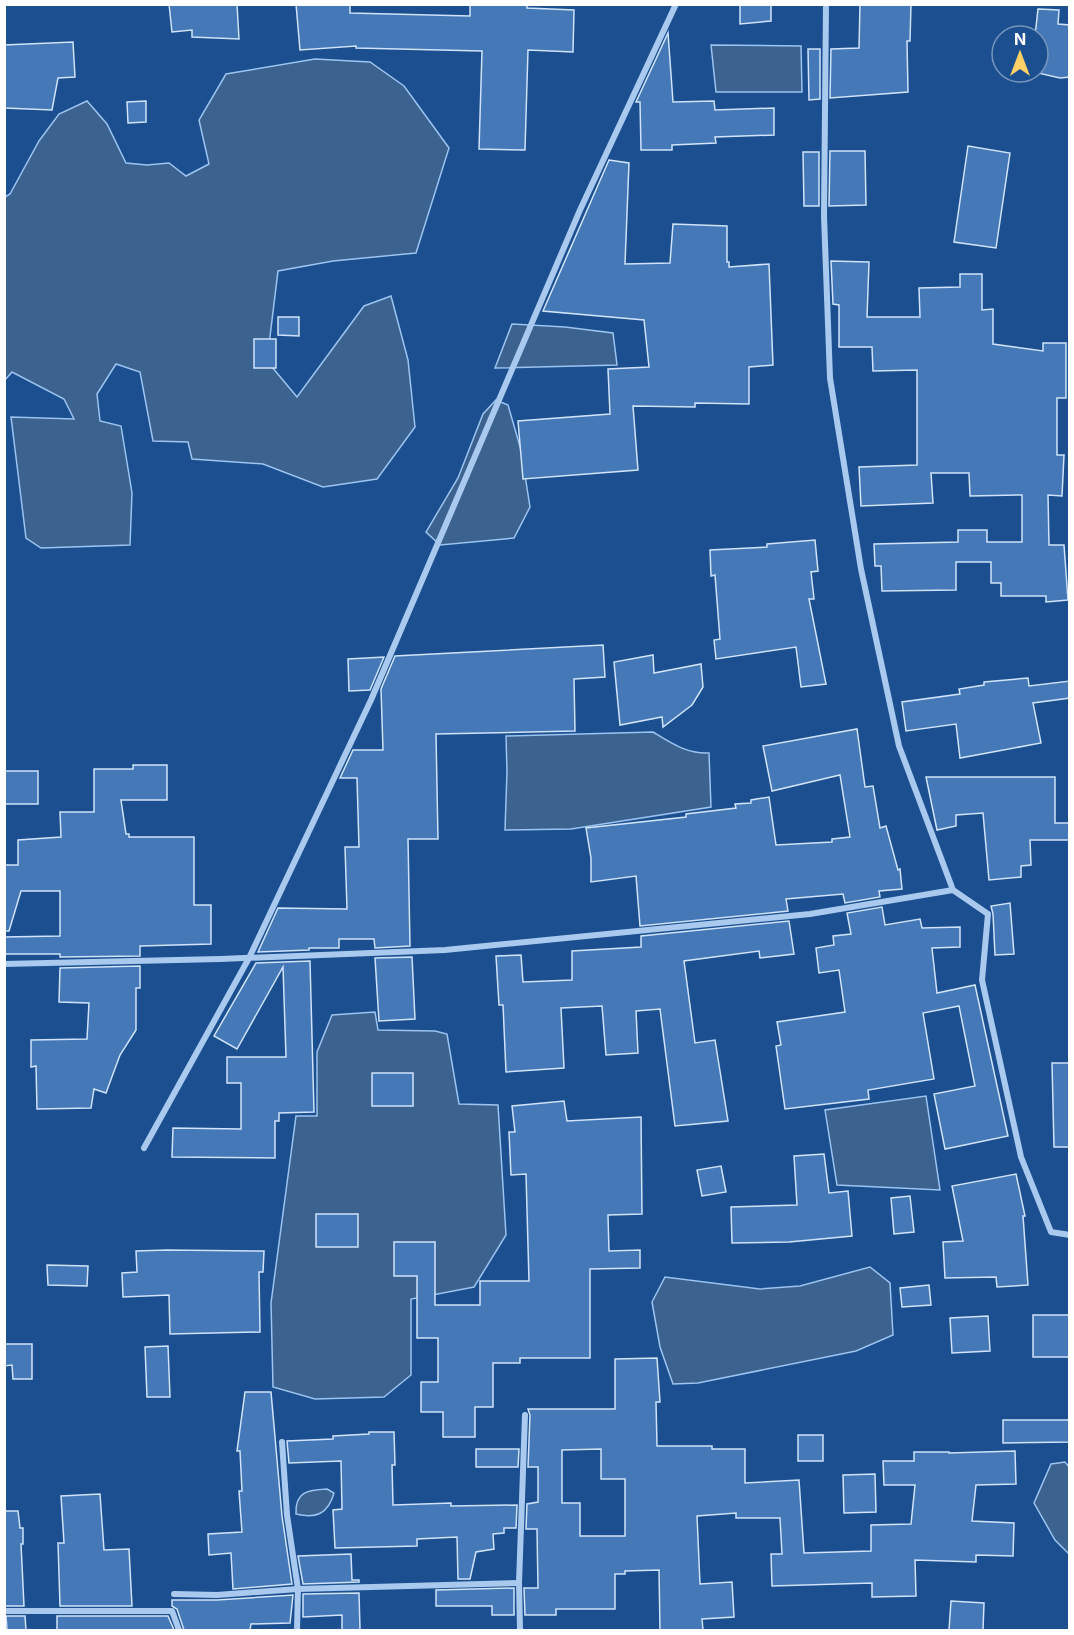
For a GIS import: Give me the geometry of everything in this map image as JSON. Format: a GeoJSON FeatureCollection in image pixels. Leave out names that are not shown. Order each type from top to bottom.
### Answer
{"type":"FeatureCollection","features":[{"type":"Feature","properties":{"kind":"street"},"geometry":{"type":"LineString","coordinates":[[144,1148],[249,958],[371,699],[580,210],[676,4]]}},
{"type":"Feature","properties":{"kind":"street"},"geometry":{"type":"LineString","coordinates":[[826,4],[824,216],[830,378],[861,569],[899,746],[952,890],[988,914],[982,980],[1021,1157],[1051,1233],[1070,1235]]}},
{"type":"Feature","properties":{"kind":"street"},"geometry":{"type":"LineString","coordinates":[[4,964],[445,950],[810,914],[952,890]]}},
{"type":"Feature","properties":{"kind":"street"},"geometry":{"type":"LineString","coordinates":[[520,1630],[519,1583],[525,1415]]}},
{"type":"Feature","properties":{"kind":"street"},"geometry":{"type":"LineString","coordinates":[[282,1442],[287,1515],[298,1589],[297,1630]]}},
{"type":"Feature","properties":{"kind":"street"},"geometry":{"type":"LineString","coordinates":[[174,1594],[217,1595],[298,1589],[519,1583]]}},
{"type":"Feature","properties":{"kind":"street"},"geometry":{"type":"LineString","coordinates":[[4,1611],[172,1611],[179,1630]]}},
{"type":"Feature","properties":{"kind":"water"},"geometry":{"type":"Polygon","coordinates":[[[711,45],[801,46],[802,92],[716,92],[711,45]]]}},
{"type":"Feature","properties":{"kind":"water"},"geometry":{"type":"Polygon","coordinates":[[[315,59],[370,62],[404,86],[449,148],[416,253],[333,261],[278,271],[267,361],[297,397],[364,306],[391,296],[408,360],[415,427],[377,479],[323,487],[263,464],[192,459],[188,442],[153,441],[140,372],[116,364],[97,394],[100,421],[121,426],[132,493],[130,545],[41,548],[26,538],[11,417],[74,419],[64,399],[12,372],[5,380],[5,197],[10,194],[39,141],[59,114],[87,101],[107,124],[126,163],[147,165],[169,163],[186,176],[209,164],[199,120],[226,74],[315,59]]]}},
{"type":"Feature","properties":{"kind":"water"},"geometry":{"type":"Polygon","coordinates":[[[512,324],[613,333],[617,365],[495,368],[512,324]]]}},
{"type":"Feature","properties":{"kind":"water"},"geometry":{"type":"Polygon","coordinates":[[[496,400],[508,405],[521,450],[530,507],[514,538],[440,545],[426,532],[458,478],[483,414],[496,400]]]}},
{"type":"Feature","properties":{"kind":"water"},"geometry":{"type":"Polygon","coordinates":[[[653,732],[686,750],[709,753],[711,807],[571,829],[505,830],[506,736],[653,732]]]}},
{"type":"Feature","properties":{"kind":"water"},"geometry":{"type":"Polygon","coordinates":[[[375,1012],[378,1030],[435,1031],[447,1034],[459,1104],[498,1105],[506,1235],[474,1287],[411,1299],[411,1375],[384,1397],[315,1399],[273,1387],[271,1303],[296,1116],[317,1116],[317,1052],[332,1015],[375,1012]]]}},
{"type":"Feature","properties":{"kind":"water"},"geometry":{"type":"Polygon","coordinates":[[[926,1096],[940,1190],[837,1185],[825,1110],[926,1096]]]}},
{"type":"Feature","properties":{"kind":"water"},"geometry":{"type":"Polygon","coordinates":[[[870,1267],[890,1283],[893,1335],[856,1351],[698,1383],[673,1384],[660,1347],[652,1302],[665,1277],[760,1289],[800,1286],[870,1267]]]}},
{"type":"Feature","properties":{"kind":"water"},"geometry":{"type":"Polygon","coordinates":[[[1065,1462],[1070,1468],[1069,1554],[1055,1540],[1034,1503],[1051,1464],[1065,1462]]]}},
{"type":"Feature","properties":{"kind":"water"},"geometry":{"type":"Polygon","coordinates":[[[327,1489],[334,1493],[325,1510],[310,1516],[296,1514],[300,1497],[314,1490],[327,1489]]]}},
{"type":"Feature","properties":{"kind":"building"},"geometry":{"type":"Polygon","coordinates":[[[169,4],[237,4],[239,39],[192,37],[192,30],[172,32],[169,4]]]}},
{"type":"Feature","properties":{"kind":"building"},"geometry":{"type":"Polygon","coordinates":[[[296,4],[350,4],[350,13],[470,16],[470,4],[527,4],[527,8],[574,10],[573,52],[528,50],[525,150],[479,149],[482,51],[356,48],[356,46],[300,50],[296,4]]]}},
{"type":"Feature","properties":{"kind":"building"},"geometry":{"type":"Polygon","coordinates":[[[740,4],[771,4],[771,21],[740,24],[740,4]]]}},
{"type":"Feature","properties":{"kind":"building"},"geometry":{"type":"Polygon","coordinates":[[[860,4],[911,4],[910,41],[907,41],[908,92],[830,98],[831,49],[859,48],[860,4]]]}},
{"type":"Feature","properties":{"kind":"building"},"geometry":{"type":"Polygon","coordinates":[[[1038,9],[1059,10],[1058,24],[1070,25],[1070,77],[1050,76],[1050,24],[1036,24],[1038,9]]]}},
{"type":"Feature","properties":{"kind":"building"},"geometry":{"type":"Polygon","coordinates":[[[668,33],[673,102],[714,101],[715,110],[774,108],[774,135],[715,137],[716,143],[672,145],[672,150],[641,150],[640,102],[636,102],[668,33]]]}},
{"type":"Feature","properties":{"kind":"building"},"geometry":{"type":"Polygon","coordinates":[[[73,42],[75,77],[58,78],[52,110],[4,108],[4,45],[73,42]]]}},
{"type":"Feature","properties":{"kind":"building"},"geometry":{"type":"Polygon","coordinates":[[[808,49],[820,49],[820,99],[809,100],[808,49]]]}},
{"type":"Feature","properties":{"kind":"building"},"geometry":{"type":"Polygon","coordinates":[[[146,101],[146,122],[128,123],[127,102],[146,101]]]}},
{"type":"Feature","properties":{"kind":"building"},"geometry":{"type":"Polygon","coordinates":[[[968,146],[1010,153],[996,248],[954,242],[968,146]]]}},
{"type":"Feature","properties":{"kind":"building"},"geometry":{"type":"Polygon","coordinates":[[[830,151],[865,151],[866,205],[829,206],[830,151]]]}},
{"type":"Feature","properties":{"kind":"building"},"geometry":{"type":"Polygon","coordinates":[[[803,152],[819,152],[819,206],[804,206],[803,152]]]}},
{"type":"Feature","properties":{"kind":"building"},"geometry":{"type":"Polygon","coordinates":[[[609,160],[629,163],[625,264],[670,263],[673,224],[727,226],[729,267],[769,264],[773,365],[749,367],[749,404],[695,403],[695,407],[633,406],[638,470],[523,479],[518,421],[610,414],[608,369],[649,367],[644,320],[543,311],[609,160]]]}},
{"type":"Feature","properties":{"kind":"building"},"geometry":{"type":"Polygon","coordinates":[[[831,261],[869,262],[867,317],[920,317],[919,288],[960,287],[960,274],[982,274],[982,310],[993,309],[993,344],[1043,351],[1043,343],[1066,343],[1066,398],[1057,398],[1057,455],[1064,455],[1062,496],[1048,495],[1049,545],[1064,545],[1068,600],[1046,602],[1046,596],[1001,596],[1001,583],[991,583],[991,562],[956,562],[956,590],[882,591],[881,566],[875,566],[874,544],[958,542],[958,530],[987,530],[987,542],[1022,542],[1022,495],[970,496],[969,473],[931,473],[933,503],[861,506],[859,467],[917,465],[917,370],[873,371],[872,347],[839,347],[839,305],[833,304],[831,261]]]}},
{"type":"Feature","properties":{"kind":"building"},"geometry":{"type":"Polygon","coordinates":[[[278,317],[299,317],[299,336],[278,335],[278,317]]]}},
{"type":"Feature","properties":{"kind":"building"},"geometry":{"type":"Polygon","coordinates":[[[254,339],[276,339],[276,368],[254,368],[254,339]]]}},
{"type":"Feature","properties":{"kind":"building"},"geometry":{"type":"Polygon","coordinates":[[[815,540],[818,571],[811,572],[814,599],[809,599],[826,684],[801,687],[796,647],[716,659],[714,640],[720,639],[715,575],[711,576],[710,550],[767,547],[767,544],[815,540]]]}},
{"type":"Feature","properties":{"kind":"building"},"geometry":{"type":"Polygon","coordinates":[[[603,645],[605,677],[574,679],[575,731],[436,734],[438,839],[408,839],[410,946],[375,948],[374,939],[339,939],[339,948],[258,952],[278,908],[347,909],[345,847],[359,847],[357,778],[340,778],[353,750],[383,750],[381,689],[395,656],[603,645]]]}},
{"type":"Feature","properties":{"kind":"building"},"geometry":{"type":"Polygon","coordinates":[[[653,655],[654,673],[701,664],[703,687],[692,705],[663,727],[662,717],[620,725],[614,662],[653,655]]]}},
{"type":"Feature","properties":{"kind":"building"},"geometry":{"type":"Polygon","coordinates":[[[384,657],[370,690],[349,691],[348,659],[384,657]]]}},
{"type":"Feature","properties":{"kind":"building"},"geometry":{"type":"Polygon","coordinates":[[[1028,678],[1029,686],[1070,681],[1070,698],[1033,703],[1041,743],[960,758],[956,724],[906,731],[902,702],[960,694],[959,689],[984,685],[984,682],[1028,678]]]}},
{"type":"Feature","properties":{"kind":"building"},"geometry":{"type":"Polygon","coordinates":[[[857,729],[865,787],[873,786],[880,828],[886,826],[898,870],[900,869],[902,889],[879,891],[880,897],[845,903],[843,894],[786,899],[788,911],[640,926],[636,876],[591,882],[591,858],[586,828],[686,817],[686,814],[736,808],[735,804],[751,803],[751,800],[769,797],[776,845],[832,842],[832,839],[850,837],[840,775],[772,791],[763,746],[857,729]]]}},
{"type":"Feature","properties":{"kind":"building"},"geometry":{"type":"Polygon","coordinates":[[[133,765],[167,765],[167,800],[121,800],[126,834],[129,834],[129,837],[194,837],[194,905],[211,905],[211,944],[140,946],[140,956],[60,957],[60,954],[4,954],[4,937],[60,936],[60,891],[21,891],[9,931],[4,931],[4,865],[18,865],[18,840],[61,837],[60,812],[94,812],[94,769],[133,769],[133,765]]]}},
{"type":"Feature","properties":{"kind":"building"},"geometry":{"type":"Polygon","coordinates":[[[4,771],[38,771],[38,804],[4,804],[4,771]]]}},
{"type":"Feature","properties":{"kind":"building"},"geometry":{"type":"Polygon","coordinates":[[[926,777],[1055,777],[1055,823],[1070,823],[1070,840],[1030,840],[1031,865],[1021,866],[1021,877],[989,880],[983,813],[956,815],[956,826],[937,830],[926,777]]]}},
{"type":"Feature","properties":{"kind":"building"},"geometry":{"type":"Polygon","coordinates":[[[1010,903],[1014,954],[995,955],[991,906],[1010,903]]]}},
{"type":"Feature","properties":{"kind":"building"},"geometry":{"type":"Polygon","coordinates":[[[882,907],[885,925],[920,919],[922,928],[960,927],[960,947],[932,948],[937,993],[975,985],[1008,1136],[945,1149],[934,1094],[975,1086],[959,1006],[923,1013],[934,1079],[868,1090],[869,1099],[785,1109],[776,1046],[781,1045],[777,1022],[845,1012],[839,970],[819,973],[816,948],[834,945],[833,936],[851,934],[847,913],[882,907]]]}},
{"type":"Feature","properties":{"kind":"building"},"geometry":{"type":"Polygon","coordinates":[[[789,921],[794,954],[760,958],[759,951],[684,961],[695,1043],[715,1040],[728,1121],[675,1126],[660,1009],[636,1011],[638,1053],[606,1055],[602,1006],[561,1008],[564,1068],[506,1072],[503,1005],[499,1005],[496,956],[521,955],[523,982],[572,980],[572,951],[641,947],[641,936],[789,921]]]}},
{"type":"Feature","properties":{"kind":"building"},"geometry":{"type":"Polygon","coordinates":[[[412,957],[415,1019],[379,1021],[375,958],[412,957]]]}},
{"type":"Feature","properties":{"kind":"building"},"geometry":{"type":"Polygon","coordinates":[[[310,961],[314,1112],[279,1113],[279,1121],[275,1121],[275,1158],[172,1157],[173,1128],[241,1129],[241,1083],[227,1083],[227,1057],[286,1057],[283,967],[237,1049],[214,1036],[256,963],[310,961]]]}},
{"type":"Feature","properties":{"kind":"building"},"geometry":{"type":"Polygon","coordinates":[[[140,966],[140,988],[136,988],[136,1030],[120,1055],[106,1093],[94,1089],[91,1108],[37,1109],[36,1066],[31,1067],[31,1040],[87,1039],[89,1003],[59,1002],[60,968],[140,966]]]}},
{"type":"Feature","properties":{"kind":"building"},"geometry":{"type":"Polygon","coordinates":[[[1052,1063],[1070,1063],[1070,1147],[1054,1147],[1052,1063]]]}},
{"type":"Feature","properties":{"kind":"building"},"geometry":{"type":"Polygon","coordinates":[[[372,1073],[413,1073],[413,1106],[372,1106],[372,1073]]]}},
{"type":"Feature","properties":{"kind":"building"},"geometry":{"type":"Polygon","coordinates":[[[564,1101],[567,1121],[641,1117],[642,1214],[608,1215],[609,1251],[640,1250],[640,1268],[590,1269],[590,1358],[520,1358],[520,1363],[493,1363],[493,1407],[475,1407],[475,1437],[443,1437],[443,1412],[421,1412],[421,1382],[438,1382],[438,1338],[417,1338],[417,1276],[394,1276],[394,1242],[435,1242],[435,1305],[480,1305],[480,1281],[529,1281],[526,1174],[511,1175],[509,1132],[515,1132],[512,1106],[564,1101]]]}},
{"type":"Feature","properties":{"kind":"building"},"geometry":{"type":"Polygon","coordinates":[[[824,1154],[829,1193],[848,1191],[852,1236],[789,1242],[732,1243],[731,1207],[797,1205],[794,1156],[824,1154]]]}},
{"type":"Feature","properties":{"kind":"building"},"geometry":{"type":"Polygon","coordinates":[[[721,1166],[726,1192],[702,1196],[697,1170],[721,1166]]]}},
{"type":"Feature","properties":{"kind":"building"},"geometry":{"type":"Polygon","coordinates":[[[1016,1174],[1025,1216],[1023,1216],[1028,1285],[997,1287],[996,1277],[945,1278],[943,1242],[963,1241],[952,1186],[1016,1174]]]}},
{"type":"Feature","properties":{"kind":"building"},"geometry":{"type":"Polygon","coordinates":[[[910,1196],[914,1232],[894,1234],[891,1198],[910,1196]]]}},
{"type":"Feature","properties":{"kind":"building"},"geometry":{"type":"Polygon","coordinates":[[[316,1214],[358,1214],[358,1247],[316,1247],[316,1214]]]}},
{"type":"Feature","properties":{"kind":"building"},"geometry":{"type":"Polygon","coordinates":[[[136,1251],[264,1251],[263,1272],[259,1272],[260,1332],[170,1334],[169,1295],[123,1297],[122,1273],[137,1272],[136,1251]]]}},
{"type":"Feature","properties":{"kind":"building"},"geometry":{"type":"Polygon","coordinates":[[[47,1265],[88,1266],[87,1286],[48,1285],[47,1265]]]}},
{"type":"Feature","properties":{"kind":"building"},"geometry":{"type":"Polygon","coordinates":[[[929,1285],[931,1305],[902,1307],[900,1288],[929,1285]]]}},
{"type":"Feature","properties":{"kind":"building"},"geometry":{"type":"Polygon","coordinates":[[[1033,1315],[1070,1315],[1070,1357],[1033,1357],[1033,1315]]]}},
{"type":"Feature","properties":{"kind":"building"},"geometry":{"type":"Polygon","coordinates":[[[988,1316],[990,1351],[952,1353],[950,1318],[988,1316]]]}},
{"type":"Feature","properties":{"kind":"building"},"geometry":{"type":"Polygon","coordinates":[[[4,1344],[32,1344],[32,1379],[13,1379],[12,1365],[4,1366],[4,1344]]]}},
{"type":"Feature","properties":{"kind":"building"},"geometry":{"type":"Polygon","coordinates":[[[168,1346],[170,1397],[147,1397],[145,1347],[168,1346]]]}},
{"type":"Feature","properties":{"kind":"building"},"geometry":{"type":"Polygon","coordinates":[[[657,1358],[660,1402],[656,1402],[657,1446],[712,1446],[712,1449],[745,1449],[745,1483],[799,1480],[804,1553],[871,1551],[871,1525],[911,1524],[915,1485],[884,1485],[883,1461],[914,1461],[914,1452],[1015,1451],[1016,1484],[976,1485],[972,1521],[1014,1523],[1013,1556],[976,1555],[976,1562],[915,1560],[916,1596],[872,1597],[872,1583],[772,1586],[771,1554],[782,1554],[780,1518],[736,1518],[736,1513],[697,1516],[700,1584],[732,1582],[734,1617],[702,1619],[703,1630],[660,1630],[659,1570],[625,1571],[625,1574],[615,1574],[615,1609],[556,1609],[556,1615],[525,1615],[524,1588],[538,1588],[537,1529],[526,1529],[527,1504],[538,1502],[538,1467],[528,1467],[530,1415],[528,1409],[615,1409],[615,1359],[657,1358]],[[601,1449],[562,1450],[562,1503],[580,1503],[580,1536],[625,1536],[625,1479],[601,1479],[601,1449]]]}},
{"type":"Feature","properties":{"kind":"building"},"geometry":{"type":"Polygon","coordinates":[[[245,1392],[271,1392],[282,1516],[292,1584],[233,1589],[231,1553],[209,1555],[208,1534],[242,1532],[239,1491],[242,1491],[240,1451],[237,1451],[245,1392]]]}},
{"type":"Feature","properties":{"kind":"building"},"geometry":{"type":"Polygon","coordinates":[[[1003,1420],[1070,1420],[1070,1442],[1003,1443],[1003,1420]]]}},
{"type":"Feature","properties":{"kind":"building"},"geometry":{"type":"Polygon","coordinates":[[[369,1432],[394,1432],[393,1505],[451,1503],[451,1506],[517,1505],[516,1528],[504,1528],[504,1533],[493,1534],[494,1549],[476,1552],[470,1579],[458,1579],[457,1537],[417,1539],[417,1546],[335,1548],[333,1510],[342,1509],[341,1461],[289,1463],[287,1441],[333,1439],[333,1436],[369,1434],[369,1432]]]}},
{"type":"Feature","properties":{"kind":"building"},"geometry":{"type":"Polygon","coordinates":[[[798,1435],[823,1435],[823,1461],[798,1461],[798,1435]]]}},
{"type":"Feature","properties":{"kind":"building"},"geometry":{"type":"Polygon","coordinates":[[[476,1449],[519,1449],[518,1467],[476,1467],[476,1449]]]}},
{"type":"Feature","properties":{"kind":"building"},"geometry":{"type":"Polygon","coordinates":[[[875,1474],[876,1512],[844,1513],[843,1475],[875,1474]]]}},
{"type":"Feature","properties":{"kind":"building"},"geometry":{"type":"Polygon","coordinates":[[[100,1494],[104,1550],[129,1549],[132,1606],[60,1606],[58,1543],[64,1543],[61,1496],[100,1494]]]}},
{"type":"Feature","properties":{"kind":"building"},"geometry":{"type":"Polygon","coordinates":[[[4,1511],[18,1511],[20,1528],[23,1528],[23,1544],[21,1544],[24,1606],[5,1606],[4,1511]]]}},
{"type":"Feature","properties":{"kind":"building"},"geometry":{"type":"Polygon","coordinates":[[[351,1554],[352,1580],[359,1580],[359,1582],[303,1584],[298,1556],[351,1554]]]}},
{"type":"Feature","properties":{"kind":"building"},"geometry":{"type":"Polygon","coordinates":[[[514,1588],[514,1615],[492,1615],[492,1606],[436,1606],[436,1590],[514,1588]]]}},
{"type":"Feature","properties":{"kind":"building"},"geometry":{"type":"Polygon","coordinates":[[[359,1593],[359,1630],[342,1630],[342,1615],[303,1617],[303,1594],[359,1593]]]}},
{"type":"Feature","properties":{"kind":"building"},"geometry":{"type":"Polygon","coordinates":[[[293,1595],[290,1623],[251,1624],[250,1630],[184,1630],[177,1609],[172,1606],[172,1600],[217,1600],[293,1595]]]}},
{"type":"Feature","properties":{"kind":"building"},"geometry":{"type":"Polygon","coordinates":[[[951,1601],[984,1603],[983,1630],[949,1630],[951,1601]]]}},
{"type":"Feature","properties":{"kind":"building"},"geometry":{"type":"Polygon","coordinates":[[[6,1616],[25,1616],[26,1630],[7,1630],[6,1616]]]}},
{"type":"Feature","properties":{"kind":"building"},"geometry":{"type":"Polygon","coordinates":[[[57,1616],[168,1616],[174,1630],[57,1630],[57,1616]]]}}]}
